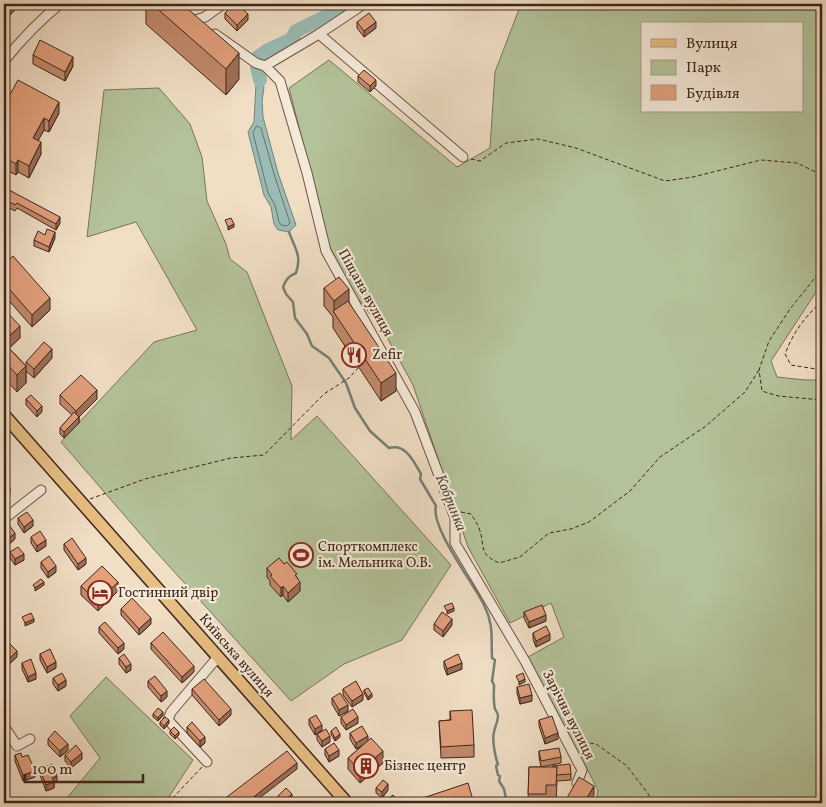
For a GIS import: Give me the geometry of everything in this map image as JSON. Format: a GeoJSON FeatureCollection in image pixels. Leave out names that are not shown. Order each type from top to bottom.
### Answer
{"type":"FeatureCollection","features":[{"type":"Feature","properties":{"kind":"main road","name":"Київська вулиця"},"geometry":{"type":"LineString","coordinates":[[4,415],[347,803]]}},
{"type":"Feature","properties":{"kind":"street"},"geometry":{"type":"LineString","coordinates":[[4,61],[18,43],[60,4]]}},
{"type":"Feature","properties":{"kind":"street","name":"Піщана вулиця"},"geometry":{"type":"LineString","coordinates":[[223,4],[205,17],[191,18],[256,63],[265,66],[280,80],[307,173],[326,252],[416,412],[455,518],[455,543],[525,661]]}},
{"type":"Feature","properties":{"kind":"street"},"geometry":{"type":"LineString","coordinates":[[265,66],[319,34],[364,4]]}},
{"type":"Feature","properties":{"kind":"street"},"geometry":{"type":"LineString","coordinates":[[319,34],[463,157]]}},
{"type":"Feature","properties":{"kind":"street"},"geometry":{"type":"LineString","coordinates":[[4,519],[41,490]]}},
{"type":"Feature","properties":{"kind":"street"},"geometry":{"type":"LineString","coordinates":[[207,762],[168,720],[171,712],[217,658]]}},
{"type":"Feature","properties":{"kind":"street","name":"Зарічна вулиця"},"geometry":{"type":"LineString","coordinates":[[525,661],[582,770],[577,783]]}},
{"type":"Feature","properties":{"kind":"street"},"geometry":{"type":"LineString","coordinates":[[4,726],[17,746],[30,739]]}},
{"type":"Feature","properties":{"kind":"path"},"geometry":{"type":"LineString","coordinates":[[463,157],[480,161],[506,143],[538,138],[576,148],[665,181],[693,177],[761,160],[797,163],[822,176]]}},
{"type":"Feature","properties":{"kind":"path"},"geometry":{"type":"LineString","coordinates":[[453,514],[460,512],[471,514],[480,529],[482,547],[488,558],[500,563],[520,557],[549,533],[571,529],[589,522],[630,491],[660,457],[706,426],[745,392],[758,370],[774,333],[790,309],[822,269]]}},
{"type":"Feature","properties":{"kind":"path"},"geometry":{"type":"LineString","coordinates":[[822,301],[803,319],[785,354],[791,365],[822,370]]}},
{"type":"Feature","properties":{"kind":"path"},"geometry":{"type":"LineString","coordinates":[[82,502],[145,479],[231,458],[264,455],[324,394],[349,378],[358,367]]}},
{"type":"Feature","properties":{"kind":"path"},"geometry":{"type":"LineString","coordinates":[[758,370],[762,391],[778,396],[822,400]]}},
{"type":"Feature","properties":{"kind":"path"},"geometry":{"type":"LineString","coordinates":[[566,739],[596,744],[627,766],[649,795],[650,803]]}},
{"type":"Feature","properties":{"kind":"path"},"geometry":{"type":"LineString","coordinates":[[168,803],[207,762]]}},
{"type":"Feature","properties":{"kind":"green space"},"geometry":{"type":"Polygon","coordinates":[[[521,4],[822,4],[822,287],[816,292],[771,361],[777,377],[822,380],[822,803],[596,803],[598,790],[528,657],[564,637],[551,603],[510,623],[468,547],[413,385],[383,330],[351,290],[329,245],[289,88],[329,60],[457,167],[490,148],[495,72],[521,4]]]}},
{"type":"Feature","properties":{"kind":"green space"},"geometry":{"type":"Polygon","coordinates":[[[159,88],[190,124],[202,157],[207,201],[226,244],[230,259],[247,272],[292,386],[291,440],[317,416],[451,565],[402,640],[344,664],[291,701],[150,545],[61,442],[154,342],[197,330],[136,222],[87,237],[104,90],[159,88]]]}},
{"type":"Feature","properties":{"kind":"green space"},"geometry":{"type":"Polygon","coordinates":[[[106,677],[193,760],[165,803],[63,803],[100,758],[70,716],[106,677]]]}},
{"type":"Feature","properties":{"kind":"water"},"geometry":{"type":"Polygon","coordinates":[[[260,80],[264,87],[262,101],[263,117],[278,173],[296,225],[289,232],[278,230],[274,224],[271,207],[264,195],[248,132],[254,122],[256,84],[260,80]]]}},
{"type":"Feature","properties":{"kind":"building"},"geometry":{"type":"Polygon","coordinates":[[[152,4],[182,4],[239,53],[226,69],[152,4]]]}},
{"type":"Feature","properties":{"kind":"building"},"geometry":{"type":"Polygon","coordinates":[[[234,4],[237,4],[248,14],[237,25],[225,13],[234,4]]]}},
{"type":"Feature","properties":{"kind":"building"},"geometry":{"type":"Polygon","coordinates":[[[369,13],[376,22],[364,31],[357,22],[369,13]]]}},
{"type":"Feature","properties":{"kind":"building"},"geometry":{"type":"Polygon","coordinates":[[[40,40],[73,57],[65,72],[33,55],[40,40]]]}},
{"type":"Feature","properties":{"kind":"building"},"geometry":{"type":"Polygon","coordinates":[[[364,70],[376,80],[370,86],[358,76],[364,70]]]}},
{"type":"Feature","properties":{"kind":"building"},"geometry":{"type":"Polygon","coordinates":[[[18,80],[59,102],[49,121],[44,118],[33,138],[41,142],[29,166],[18,160],[16,164],[4,157],[4,99],[7,100],[18,80]]]}},
{"type":"Feature","properties":{"kind":"building"},"geometry":{"type":"Polygon","coordinates":[[[9,190],[60,217],[56,224],[17,203],[15,205],[4,199],[9,190]]]}},
{"type":"Feature","properties":{"kind":"building"},"geometry":{"type":"Polygon","coordinates":[[[231,218],[234,224],[228,227],[225,220],[231,218]]]}},
{"type":"Feature","properties":{"kind":"building"},"geometry":{"type":"Polygon","coordinates":[[[47,229],[55,232],[49,247],[34,240],[38,231],[45,235],[47,229]]]}},
{"type":"Feature","properties":{"kind":"building"},"geometry":{"type":"Polygon","coordinates":[[[13,256],[50,298],[32,315],[4,283],[4,264],[13,256]]]}},
{"type":"Feature","properties":{"kind":"building"},"geometry":{"type":"Polygon","coordinates":[[[339,277],[349,289],[334,301],[324,288],[339,277]]]}},
{"type":"Feature","properties":{"kind":"building"},"geometry":{"type":"Polygon","coordinates":[[[348,301],[396,373],[381,383],[333,311],[348,301]]]}},
{"type":"Feature","properties":{"kind":"building"},"geometry":{"type":"Polygon","coordinates":[[[4,309],[20,326],[4,341],[4,309]]]}},
{"type":"Feature","properties":{"kind":"building"},"geometry":{"type":"Polygon","coordinates":[[[44,342],[52,349],[34,369],[26,362],[44,342]]]}},
{"type":"Feature","properties":{"kind":"building"},"geometry":{"type":"Polygon","coordinates":[[[4,343],[26,366],[17,375],[4,361],[4,343]]]}},
{"type":"Feature","properties":{"kind":"building"},"geometry":{"type":"Polygon","coordinates":[[[81,375],[97,390],[76,411],[60,395],[81,375]]]}},
{"type":"Feature","properties":{"kind":"building"},"geometry":{"type":"Polygon","coordinates":[[[31,395],[42,406],[37,411],[26,399],[31,395]]]}},
{"type":"Feature","properties":{"kind":"building"},"geometry":{"type":"Polygon","coordinates":[[[74,412],[79,417],[64,432],[60,428],[74,412]]]}},
{"type":"Feature","properties":{"kind":"building"},"geometry":{"type":"Polygon","coordinates":[[[4,480],[10,488],[4,492],[4,480]]]}},
{"type":"Feature","properties":{"kind":"building"},"geometry":{"type":"Polygon","coordinates":[[[27,512],[33,520],[24,527],[18,518],[27,512]]]}},
{"type":"Feature","properties":{"kind":"building"},"geometry":{"type":"Polygon","coordinates":[[[9,525],[15,533],[9,538],[4,528],[9,525]]]}},
{"type":"Feature","properties":{"kind":"building"},"geometry":{"type":"Polygon","coordinates":[[[40,531],[46,540],[37,546],[31,537],[40,531]]]}},
{"type":"Feature","properties":{"kind":"building"},"geometry":{"type":"Polygon","coordinates":[[[72,538],[86,558],[78,564],[64,544],[72,538]]]}},
{"type":"Feature","properties":{"kind":"building"},"geometry":{"type":"Polygon","coordinates":[[[18,547],[24,554],[15,559],[10,552],[18,547]]]}},
{"type":"Feature","properties":{"kind":"building"},"geometry":{"type":"Polygon","coordinates":[[[49,556],[56,566],[48,572],[41,562],[49,556]]]}},
{"type":"Feature","properties":{"kind":"building"},"geometry":{"type":"Polygon","coordinates":[[[279,558],[284,564],[287,562],[297,574],[295,575],[300,582],[288,593],[283,586],[281,588],[270,576],[272,575],[267,568],[279,558]]]}},
{"type":"Feature","properties":{"kind":"building"},"geometry":{"type":"Polygon","coordinates":[[[102,566],[118,582],[98,602],[81,586],[102,566]]]}},
{"type":"Feature","properties":{"kind":"building"},"geometry":{"type":"Polygon","coordinates":[[[4,572],[8,578],[4,581],[4,572]]]}},
{"type":"Feature","properties":{"kind":"building"},"geometry":{"type":"Polygon","coordinates":[[[41,579],[44,582],[35,588],[33,585],[41,579]]]}},
{"type":"Feature","properties":{"kind":"building"},"geometry":{"type":"Polygon","coordinates":[[[132,598],[151,618],[139,629],[121,609],[132,598]]]}},
{"type":"Feature","properties":{"kind":"building"},"geometry":{"type":"Polygon","coordinates":[[[452,603],[454,608],[447,611],[444,606],[452,603]]]}},
{"type":"Feature","properties":{"kind":"building"},"geometry":{"type":"Polygon","coordinates":[[[4,605],[9,613],[4,617],[4,605]]]}},
{"type":"Feature","properties":{"kind":"building"},"geometry":{"type":"Polygon","coordinates":[[[542,605],[546,615],[529,622],[524,612],[542,605]]]}},
{"type":"Feature","properties":{"kind":"building"},"geometry":{"type":"Polygon","coordinates":[[[442,612],[452,619],[443,631],[434,624],[442,612]]]}},
{"type":"Feature","properties":{"kind":"building"},"geometry":{"type":"Polygon","coordinates":[[[31,613],[34,619],[25,623],[22,617],[31,613]]]}},
{"type":"Feature","properties":{"kind":"building"},"geometry":{"type":"Polygon","coordinates":[[[105,622],[124,643],[118,648],[99,627],[105,622]]]}},
{"type":"Feature","properties":{"kind":"building"},"geometry":{"type":"Polygon","coordinates":[[[546,626],[550,634],[536,641],[533,633],[546,626]]]}},
{"type":"Feature","properties":{"kind":"building"},"geometry":{"type":"Polygon","coordinates":[[[163,632],[194,666],[182,677],[151,643],[163,632]]]}},
{"type":"Feature","properties":{"kind":"building"},"geometry":{"type":"Polygon","coordinates":[[[10,644],[17,651],[8,660],[4,656],[4,650],[10,644]]]}},
{"type":"Feature","properties":{"kind":"building"},"geometry":{"type":"Polygon","coordinates":[[[50,649],[56,662],[47,667],[40,654],[50,649]]]}},
{"type":"Feature","properties":{"kind":"building"},"geometry":{"type":"Polygon","coordinates":[[[124,654],[131,664],[126,667],[119,658],[124,654]]]}},
{"type":"Feature","properties":{"kind":"building"},"geometry":{"type":"Polygon","coordinates":[[[458,654],[462,663],[447,669],[444,661],[458,654]]]}},
{"type":"Feature","properties":{"kind":"building"},"geometry":{"type":"Polygon","coordinates":[[[31,659],[36,673],[28,677],[22,663],[31,659]]]}},
{"type":"Feature","properties":{"kind":"building"},"geometry":{"type":"Polygon","coordinates":[[[62,673],[66,680],[58,685],[53,678],[62,673]]]}},
{"type":"Feature","properties":{"kind":"building"},"geometry":{"type":"Polygon","coordinates":[[[523,673],[525,679],[519,682],[516,676],[523,673]]]}},
{"type":"Feature","properties":{"kind":"building"},"geometry":{"type":"Polygon","coordinates":[[[155,676],[167,691],[161,696],[148,681],[155,676]]]}},
{"type":"Feature","properties":{"kind":"building"},"geometry":{"type":"Polygon","coordinates":[[[204,679],[231,709],[219,720],[192,689],[204,679]]]}},
{"type":"Feature","properties":{"kind":"building"},"geometry":{"type":"Polygon","coordinates":[[[356,681],[363,694],[352,701],[343,689],[356,681]]]}},
{"type":"Feature","properties":{"kind":"building"},"geometry":{"type":"Polygon","coordinates":[[[529,684],[532,695],[520,698],[517,687],[529,684]]]}},
{"type":"Feature","properties":{"kind":"building"},"geometry":{"type":"Polygon","coordinates":[[[368,688],[372,694],[368,697],[364,690],[368,688]]]}},
{"type":"Feature","properties":{"kind":"building"},"geometry":{"type":"Polygon","coordinates":[[[340,693],[348,705],[339,710],[332,698],[340,693]]]}},
{"type":"Feature","properties":{"kind":"building"},"geometry":{"type":"Polygon","coordinates":[[[158,708],[163,712],[158,718],[153,714],[158,708]]]}},
{"type":"Feature","properties":{"kind":"building"},"geometry":{"type":"Polygon","coordinates":[[[353,709],[358,717],[346,725],[341,717],[353,709]]]}},
{"type":"Feature","properties":{"kind":"building"},"geometry":{"type":"Polygon","coordinates":[[[472,710],[474,745],[441,747],[439,721],[451,720],[450,711],[472,710]]]}},
{"type":"Feature","properties":{"kind":"building"},"geometry":{"type":"Polygon","coordinates":[[[316,715],[322,725],[315,729],[309,719],[316,715]]]}},
{"type":"Feature","properties":{"kind":"building"},"geometry":{"type":"Polygon","coordinates":[[[552,716],[558,733],[545,738],[539,720],[552,716]]]}},
{"type":"Feature","properties":{"kind":"building"},"geometry":{"type":"Polygon","coordinates":[[[165,717],[169,720],[164,726],[160,722],[165,717]]]}},
{"type":"Feature","properties":{"kind":"building"},"geometry":{"type":"Polygon","coordinates":[[[192,722],[205,737],[200,741],[187,727],[192,722]]]}},
{"type":"Feature","properties":{"kind":"building"},"geometry":{"type":"Polygon","coordinates":[[[362,726],[368,736],[356,743],[350,733],[362,726]]]}},
{"type":"Feature","properties":{"kind":"building"},"geometry":{"type":"Polygon","coordinates":[[[174,727],[179,732],[175,736],[170,731],[174,727]]]}},
{"type":"Feature","properties":{"kind":"building"},"geometry":{"type":"Polygon","coordinates":[[[336,727],[340,734],[335,738],[331,731],[336,727]]]}},
{"type":"Feature","properties":{"kind":"building"},"geometry":{"type":"Polygon","coordinates":[[[326,729],[330,736],[322,741],[317,734],[326,729]]]}},
{"type":"Feature","properties":{"kind":"building"},"geometry":{"type":"Polygon","coordinates":[[[55,731],[68,744],[60,751],[48,739],[55,731]]]}},
{"type":"Feature","properties":{"kind":"building"},"geometry":{"type":"Polygon","coordinates":[[[371,738],[383,751],[360,771],[348,758],[371,738]]]}},
{"type":"Feature","properties":{"kind":"building"},"geometry":{"type":"Polygon","coordinates":[[[334,743],[339,750],[329,756],[325,749],[334,743]]]}},
{"type":"Feature","properties":{"kind":"building"},"geometry":{"type":"Polygon","coordinates":[[[76,745],[82,753],[71,762],[65,755],[76,745]]]}},
{"type":"Feature","properties":{"kind":"building"},"geometry":{"type":"Polygon","coordinates":[[[559,748],[561,757],[541,761],[539,751],[559,748]]]}},
{"type":"Feature","properties":{"kind":"building"},"geometry":{"type":"Polygon","coordinates":[[[287,751],[297,763],[246,803],[219,803],[287,751]]]}},
{"type":"Feature","properties":{"kind":"building"},"geometry":{"type":"Polygon","coordinates":[[[21,753],[22,757],[28,755],[35,771],[23,775],[15,755],[21,753]]]}},
{"type":"Feature","properties":{"kind":"building"},"geometry":{"type":"Polygon","coordinates":[[[52,764],[57,776],[52,778],[54,782],[46,785],[40,769],[52,764]]]}},
{"type":"Feature","properties":{"kind":"building"},"geometry":{"type":"Polygon","coordinates":[[[570,764],[571,774],[556,775],[557,767],[552,767],[552,766],[570,764]]]}},
{"type":"Feature","properties":{"kind":"building"},"geometry":{"type":"Polygon","coordinates":[[[529,767],[557,767],[556,785],[546,785],[546,794],[528,794],[529,767]]]}},
{"type":"Feature","properties":{"kind":"building"},"geometry":{"type":"Polygon","coordinates":[[[579,777],[594,786],[584,803],[564,803],[579,777]]]}},
{"type":"Feature","properties":{"kind":"building"},"geometry":{"type":"Polygon","coordinates":[[[383,780],[388,784],[382,792],[376,788],[383,780]]]}},
{"type":"Feature","properties":{"kind":"building"},"geometry":{"type":"Polygon","coordinates":[[[468,783],[473,800],[464,803],[408,803],[468,783]]]}},
{"type":"Feature","properties":{"kind":"building"},"geometry":{"type":"Polygon","coordinates":[[[286,788],[292,794],[283,802],[278,796],[286,788]]]}},
{"type":"Feature","properties":{"kind":"building"},"geometry":{"type":"Polygon","coordinates":[[[393,795],[399,803],[384,802],[393,795]]]}},
{"type":"Feature","properties":{"kind":"building"},"geometry":{"type":"Polygon","coordinates":[[[270,798],[271,803],[264,803],[270,798]]]}},
{"type":"Feature","properties":{"kind":"building"},"geometry":{"type":"Polygon","coordinates":[[[299,798],[304,803],[294,803],[299,798]]]}},
{"type":"Feature","properties":{"kind":"waterway","name":"Кобринка"},"geometry":{"type":"LineString","coordinates":[[258,57],[268,50],[292,39],[296,31],[335,12],[344,4]]}},
{"type":"Feature","properties":{"kind":"waterway","name":"Кобринка"},"geometry":{"type":"LineString","coordinates":[[257,67],[260,80]]}},
{"type":"Feature","properties":{"kind":"waterway","name":"Кобринка"},"geometry":{"type":"LineString","coordinates":[[289,232],[297,252],[298,267],[296,273],[288,278],[283,287],[293,302],[295,318],[307,334],[312,346],[329,358],[346,383],[355,408],[370,431],[389,448],[400,448],[412,459],[421,474],[420,479],[436,506],[436,515],[446,541],[487,612],[491,631],[492,658],[495,660],[492,681],[494,685],[494,706],[498,716],[493,735],[498,764],[496,766],[507,803]]}},
{"type":"Feature","properties":{"kind":"place","name":"Zefir"},"geometry":{"type":"Point","coordinates":[354,355]}},
{"type":"Feature","properties":{"kind":"place","name":"Спорткомплекс ім. Мельника О.В."},"geometry":{"type":"Point","coordinates":[301,555]}},
{"type":"Feature","properties":{"kind":"place","name":"Гостинний двір"},"geometry":{"type":"Point","coordinates":[100,593]}},
{"type":"Feature","properties":{"kind":"place","name":"Бізнес центр"},"geometry":{"type":"Point","coordinates":[366,766]}}]}
